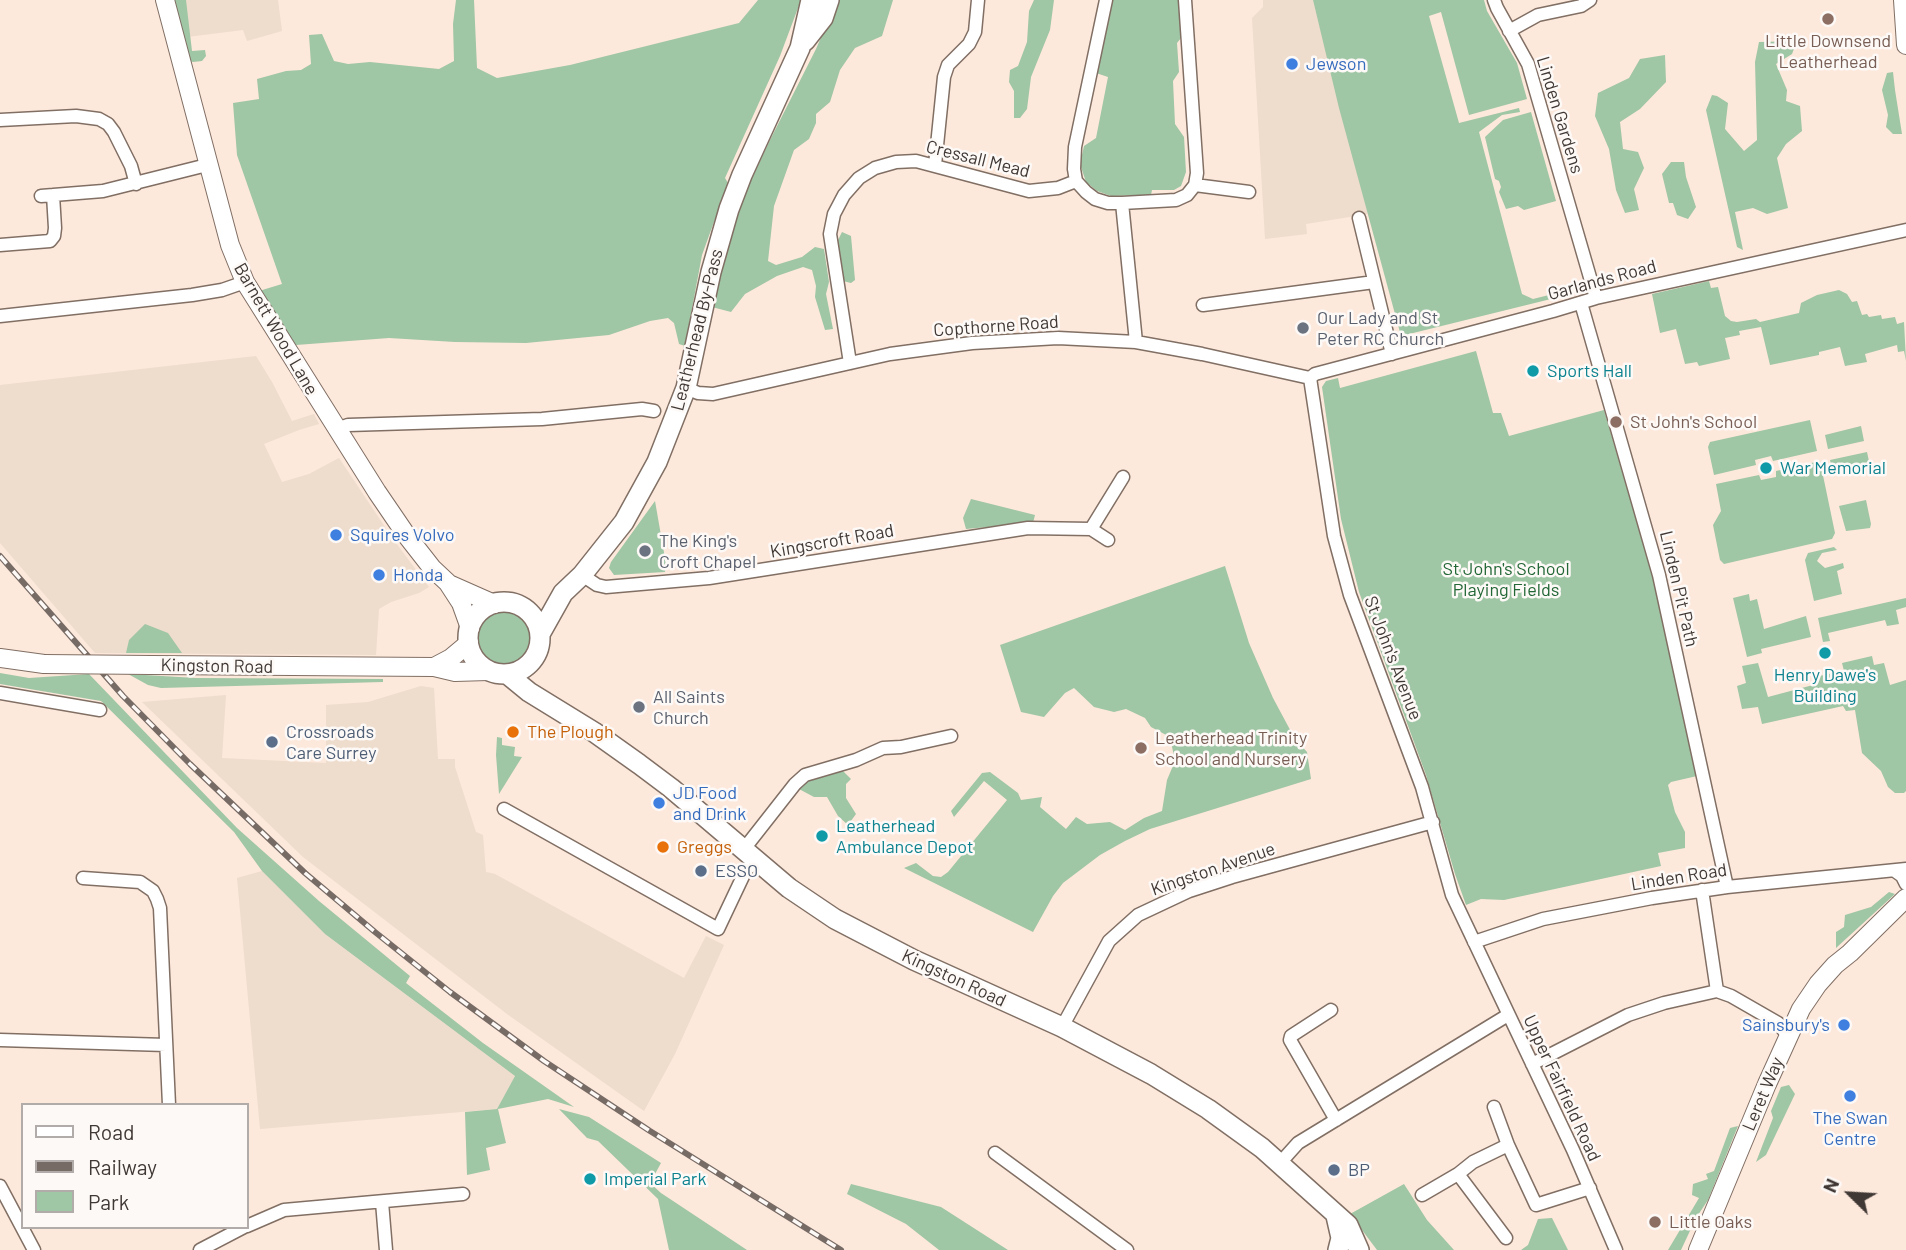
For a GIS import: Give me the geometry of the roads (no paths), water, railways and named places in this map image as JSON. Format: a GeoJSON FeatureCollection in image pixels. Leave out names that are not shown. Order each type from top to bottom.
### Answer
{"type":"FeatureCollection","features":[{"type":"Feature","properties":{"kind":"main road","name":"Barnett Wood Lane"},"geometry":{"type":"LineString","coordinates":[[165,0],[207,165],[230,245],[245,282],[407,536],[432,568],[448,583],[461,603],[469,636]]}},
{"type":"Feature","properties":{"kind":"main road","name":"Leatherhead By-Pass"},"geometry":{"type":"LineString","coordinates":[[563,593],[582,575],[624,522],[667,439],[686,388],[711,272],[729,209],[800,48],[811,0]]}},
{"type":"Feature","properties":{"kind":"main road","name":"Leatherhead By-Pass"},"geometry":{"type":"LineString","coordinates":[[800,48],[822,18],[829,0]]}},
{"type":"Feature","properties":{"kind":"main road"},"geometry":{"type":"LineString","coordinates":[[1903,0],[1906,44]]}},
{"type":"Feature","properties":{"kind":"main road","name":"Barnett Wood Lane"},"geometry":{"type":"LineString","coordinates":[[448,583],[494,604]]}},
{"type":"Feature","properties":{"kind":"main road"},"geometry":{"type":"LineString","coordinates":[[434,667],[451,658],[469,636],[479,613],[494,604],[535,604],[563,593]]}},
{"type":"Feature","properties":{"kind":"main road"},"geometry":{"type":"LineString","coordinates":[[545,701],[536,684],[535,656],[540,634],[563,593]]}},
{"type":"Feature","properties":{"kind":"main road"},"geometry":{"type":"LineString","coordinates":[[518,605],[533,617],[540,634]]}},
{"type":"Feature","properties":{"kind":"main road"},"geometry":{"type":"LineString","coordinates":[[469,636],[475,660],[498,672],[518,671],[528,665],[535,656]]}},
{"type":"Feature","properties":{"kind":"main road","name":"Kingston Road"},"geometry":{"type":"LineString","coordinates":[[0,658],[44,664],[434,667],[455,672],[498,672],[639,764],[789,888],[835,919],[914,960],[1062,1027],[1189,1097],[1237,1129],[1280,1163],[1348,1226],[1359,1250]]}},
{"type":"Feature","properties":{"kind":"main road","name":"Leret Way"},"geometry":{"type":"LineString","coordinates":[[1698,1250],[1788,1035],[1818,984],[1906,898]]}},
{"type":"Feature","properties":{"kind":"main road","name":"Leret Way"},"geometry":{"type":"LineString","coordinates":[[1709,1250],[1798,1041],[1818,1003],[1844,967],[1850,953]]}},
{"type":"Feature","properties":{"kind":"main road"},"geometry":{"type":"LineString","coordinates":[[1336,1215],[1341,1238],[1338,1250]]}},
{"type":"Feature","properties":{"kind":"street"},"geometry":{"type":"LineString","coordinates":[[935,165],[944,77],[948,65],[969,44],[975,32],[978,0]]}},
{"type":"Feature","properties":{"kind":"street"},"geometry":{"type":"LineString","coordinates":[[1106,0],[1075,147],[1074,169],[1076,181],[1086,192],[1108,203],[1176,200],[1187,195],[1195,185],[1197,173],[1185,0]]}},
{"type":"Feature","properties":{"kind":"street","name":"Linden Gardens"},"geometry":{"type":"LineString","coordinates":[[1494,0],[1528,64],[1596,298]]}},
{"type":"Feature","properties":{"kind":"street"},"geometry":{"type":"LineString","coordinates":[[1509,31],[1538,15],[1581,5],[1590,0]]}},
{"type":"Feature","properties":{"kind":"street"},"geometry":{"type":"LineString","coordinates":[[0,120],[76,116],[100,119],[114,132],[131,166],[136,184]]}},
{"type":"Feature","properties":{"kind":"street","name":"Cressall Mead"},"geometry":{"type":"LineString","coordinates":[[850,363],[830,234],[834,214],[859,178],[875,168],[896,162],[916,161],[1029,191],[1058,188],[1076,181]]}},
{"type":"Feature","properties":{"kind":"street"},"geometry":{"type":"LineString","coordinates":[[0,245],[50,241],[55,228],[47,195],[103,191],[207,165]]}},
{"type":"Feature","properties":{"kind":"street"},"geometry":{"type":"LineString","coordinates":[[1195,185],[1249,192]]}},
{"type":"Feature","properties":{"kind":"street"},"geometry":{"type":"LineString","coordinates":[[1122,203],[1136,342]]}},
{"type":"Feature","properties":{"kind":"street"},"geometry":{"type":"LineString","coordinates":[[1359,218],[1392,354]]}},
{"type":"Feature","properties":{"kind":"street","name":"Garlands Road"},"geometry":{"type":"LineString","coordinates":[[1310,379],[1315,374],[1596,298],[1906,230]]}},
{"type":"Feature","properties":{"kind":"street"},"geometry":{"type":"LineString","coordinates":[[0,316],[192,295],[222,290],[245,282]]}},
{"type":"Feature","properties":{"kind":"street"},"geometry":{"type":"LineString","coordinates":[[1203,305],[1374,282]]}},
{"type":"Feature","properties":{"kind":"street","name":"Linden Pit Path"},"geometry":{"type":"LineString","coordinates":[[1581,303],[1659,572],[1727,887]]}},
{"type":"Feature","properties":{"kind":"street","name":"Copthorne Road"},"geometry":{"type":"LineString","coordinates":[[686,388],[698,393],[713,394],[936,347],[1076,338],[1136,342],[1310,379]]}},
{"type":"Feature","properties":{"kind":"street","name":"St John's Avenue"},"geometry":{"type":"LineString","coordinates":[[1310,379],[1334,536],[1350,595],[1402,731],[1433,822],[1452,895],[1474,942]]}},
{"type":"Feature","properties":{"kind":"street"},"geometry":{"type":"LineString","coordinates":[[337,429],[348,425],[542,419],[642,409],[654,411]]}},
{"type":"Feature","properties":{"kind":"street"},"geometry":{"type":"LineString","coordinates":[[1108,540],[1091,529],[1123,477]]}},
{"type":"Feature","properties":{"kind":"street","name":"Kingscroft Road"},"geometry":{"type":"LineString","coordinates":[[582,575],[597,585],[633,586],[772,569],[1028,528],[1091,529]]}},
{"type":"Feature","properties":{"kind":"street"},"geometry":{"type":"LineString","coordinates":[[0,693],[100,710]]}},
{"type":"Feature","properties":{"kind":"street"},"geometry":{"type":"LineString","coordinates":[[504,808],[718,929],[745,872],[749,855],[795,784],[804,775],[856,760],[883,748],[901,747],[951,736]]}},
{"type":"Feature","properties":{"kind":"street","name":"Kingston Avenue"},"geometry":{"type":"LineString","coordinates":[[1062,1027],[1109,941],[1123,926],[1148,910],[1189,891],[1232,877],[1433,822]]}},
{"type":"Feature","properties":{"kind":"street","name":"Linden Road"},"geometry":{"type":"LineString","coordinates":[[1474,942],[1543,919],[1702,890],[1900,870],[1906,884]]}},
{"type":"Feature","properties":{"kind":"street"},"geometry":{"type":"LineString","coordinates":[[83,878],[140,882],[153,891],[157,899],[160,908],[169,1103]]}},
{"type":"Feature","properties":{"kind":"street"},"geometry":{"type":"LineString","coordinates":[[1702,890],[1717,991]]}},
{"type":"Feature","properties":{"kind":"street","name":"Upper Fairfield Road"},"geometry":{"type":"LineString","coordinates":[[1474,942],[1590,1188],[1616,1250]]}},
{"type":"Feature","properties":{"kind":"street"},"geometry":{"type":"LineString","coordinates":[[1532,1064],[1628,1015],[1717,991],[1778,1023],[1788,1035]]}},
{"type":"Feature","properties":{"kind":"street"},"geometry":{"type":"LineString","coordinates":[[1331,1010],[1291,1036],[1290,1040],[1336,1120]]}},
{"type":"Feature","properties":{"kind":"street"},"geometry":{"type":"LineString","coordinates":[[1280,1163],[1298,1143],[1508,1015]]}},
{"type":"Feature","properties":{"kind":"street"},"geometry":{"type":"LineString","coordinates":[[0,1040],[166,1045]]}},
{"type":"Feature","properties":{"kind":"street"},"geometry":{"type":"LineString","coordinates":[[1494,1107],[1508,1145],[1536,1205],[1590,1188]]}},
{"type":"Feature","properties":{"kind":"street"},"geometry":{"type":"LineString","coordinates":[[1422,1195],[1473,1162],[1508,1145]]}},
{"type":"Feature","properties":{"kind":"street"},"geometry":{"type":"LineString","coordinates":[[995,1153],[1127,1250]]}},
{"type":"Feature","properties":{"kind":"street"},"geometry":{"type":"LineString","coordinates":[[1458,1174],[1506,1238]]}},
{"type":"Feature","properties":{"kind":"street"},"geometry":{"type":"LineString","coordinates":[[0,1186],[21,1226]]}},
{"type":"Feature","properties":{"kind":"street"},"geometry":{"type":"LineString","coordinates":[[248,1226],[284,1210],[463,1194]]}},
{"type":"Feature","properties":{"kind":"street"},"geometry":{"type":"LineString","coordinates":[[382,1202],[386,1250]]}},
{"type":"Feature","properties":{"kind":"street"},"geometry":{"type":"LineString","coordinates":[[23,1229],[34,1250]]}},
{"type":"Feature","properties":{"kind":"street"},"geometry":{"type":"LineString","coordinates":[[200,1250],[221,1232]]}},
{"type":"Feature","properties":{"kind":"railway"},"geometry":{"type":"LineString","coordinates":[[0,556],[123,696],[190,764],[305,873],[375,932],[450,992],[544,1061],[650,1131],[841,1250]]}},
{"type":"Feature","properties":{"kind":"place","name":"Little Downsend Leatherhead"},"geometry":{"type":"Point","coordinates":[1828,19]}},
{"type":"Feature","properties":{"kind":"place","name":"Jewson"},"geometry":{"type":"Point","coordinates":[1292,64]}},
{"type":"Feature","properties":{"kind":"place","name":"Our Lady and St Peter RC Church"},"geometry":{"type":"Point","coordinates":[1303,328]}},
{"type":"Feature","properties":{"kind":"place","name":"Sports Hall"},"geometry":{"type":"Point","coordinates":[1533,371]}},
{"type":"Feature","properties":{"kind":"place","name":"St John's School"},"geometry":{"type":"Point","coordinates":[1616,422]}},
{"type":"Feature","properties":{"kind":"place","name":"War Memorial"},"geometry":{"type":"Point","coordinates":[1766,468]}},
{"type":"Feature","properties":{"kind":"place","name":"Squires Volvo"},"geometry":{"type":"Point","coordinates":[336,535]}},
{"type":"Feature","properties":{"kind":"place","name":"The King's Croft Chapel"},"geometry":{"type":"Point","coordinates":[645,551]}},
{"type":"Feature","properties":{"kind":"place","name":"Honda"},"geometry":{"type":"Point","coordinates":[379,575]}},
{"type":"Feature","properties":{"kind":"place","name":"Henry Dawe's Building"},"geometry":{"type":"Point","coordinates":[1825,653]}},
{"type":"Feature","properties":{"kind":"place","name":"All Saints Church"},"geometry":{"type":"Point","coordinates":[639,707]}},
{"type":"Feature","properties":{"kind":"place","name":"The Plough"},"geometry":{"type":"Point","coordinates":[513,732]}},
{"type":"Feature","properties":{"kind":"place","name":"Crossroads Care Surrey"},"geometry":{"type":"Point","coordinates":[272,742]}},
{"type":"Feature","properties":{"kind":"place","name":"Leatherhead Trinity School and Nursery"},"geometry":{"type":"Point","coordinates":[1141,748]}},
{"type":"Feature","properties":{"kind":"place","name":"JD Food and Drink"},"geometry":{"type":"Point","coordinates":[659,803]}},
{"type":"Feature","properties":{"kind":"place","name":"Leatherhead Ambulance Depot"},"geometry":{"type":"Point","coordinates":[822,836]}},
{"type":"Feature","properties":{"kind":"place","name":"Greggs"},"geometry":{"type":"Point","coordinates":[663,847]}},
{"type":"Feature","properties":{"kind":"place","name":"ESSO"},"geometry":{"type":"Point","coordinates":[701,871]}},
{"type":"Feature","properties":{"kind":"place","name":"Sainsbury's"},"geometry":{"type":"Point","coordinates":[1844,1025]}},
{"type":"Feature","properties":{"kind":"place","name":"The Swan Centre"},"geometry":{"type":"Point","coordinates":[1850,1096]}},
{"type":"Feature","properties":{"kind":"place","name":"BP"},"geometry":{"type":"Point","coordinates":[1334,1170]}},
{"type":"Feature","properties":{"kind":"place","name":"Imperial Park"},"geometry":{"type":"Point","coordinates":[590,1179]}},
{"type":"Feature","properties":{"kind":"place","name":"Little Oaks"},"geometry":{"type":"Point","coordinates":[1655,1222]}},
{"type":"Feature","properties":{"kind":"park label","name":"St John's School Playing Fields"},"geometry":{"type":"Point","coordinates":[1506,579]}}]}
